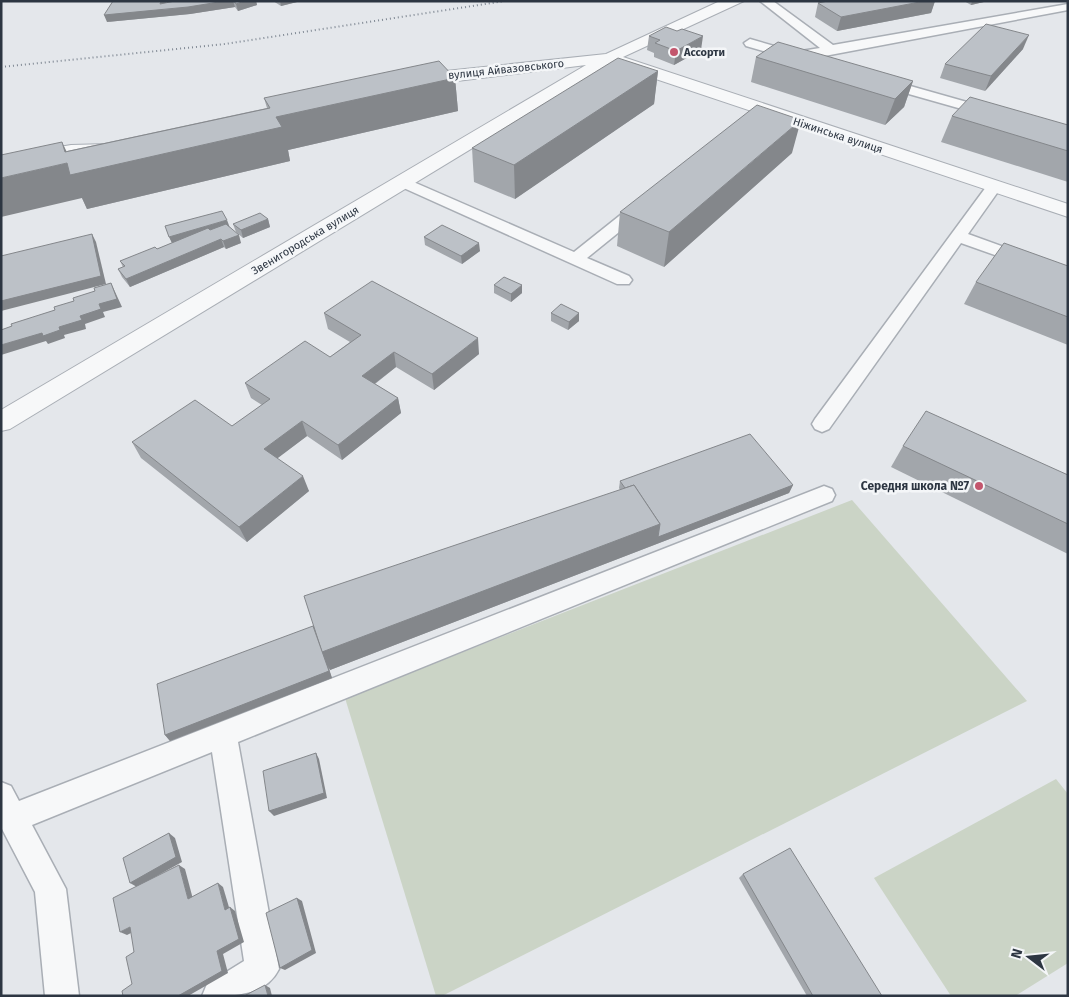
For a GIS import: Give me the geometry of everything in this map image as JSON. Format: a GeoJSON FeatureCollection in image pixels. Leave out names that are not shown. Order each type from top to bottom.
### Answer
{"type":"FeatureCollection","features":[{"type":"Feature","properties":{"kind":"street","name":"вулиця Айвазовського"},"geometry":{"type":"LineString","coordinates":[[404,84],[436,77],[609,58],[728,3],[737,1]]}},
{"type":"Feature","properties":{"kind":"street","name":"Ніжинська вулиця"},"geometry":{"type":"LineString","coordinates":[[609,58],[755,114],[994,186],[1068,211]]}},
{"type":"Feature","properties":{"kind":"street","name":"Звенигородська вулиця"},"geometry":{"type":"LineString","coordinates":[[1,422],[609,58]]}},
{"type":"Feature","properties":{"kind":"street"},"geometry":{"type":"LineString","coordinates":[[1,163],[71,150],[123,147]]}},
{"type":"Feature","properties":{"kind":"lane"},"geometry":{"type":"LineString","coordinates":[[765,1],[831,50]]}},
{"type":"Feature","properties":{"kind":"lane"},"geometry":{"type":"LineString","coordinates":[[795,56],[1068,6]]}},
{"type":"Feature","properties":{"kind":"lane"},"geometry":{"type":"LineString","coordinates":[[750,43],[820,64]]}},
{"type":"Feature","properties":{"kind":"lane"},"geometry":{"type":"LineString","coordinates":[[866,77],[1003,117]]}},
{"type":"Feature","properties":{"kind":"lane"},"geometry":{"type":"LineString","coordinates":[[402,182],[623,280]]}},
{"type":"Feature","properties":{"kind":"lane"},"geometry":{"type":"LineString","coordinates":[[822,424],[994,186]]}},
{"type":"Feature","properties":{"kind":"lane"},"geometry":{"type":"LineString","coordinates":[[575,259],[660,192]]}},
{"type":"Feature","properties":{"kind":"lane"},"geometry":{"type":"LineString","coordinates":[[957,236],[1068,276]]}},
{"type":"Feature","properties":{"kind":"lane"},"geometry":{"type":"LineString","coordinates":[[62,996],[50,889],[7,807],[223,734],[824,495]]}},
{"type":"Feature","properties":{"kind":"lane"},"geometry":{"type":"LineString","coordinates":[[219,996],[262,969],[223,734]]}},
{"type":"Feature","properties":{"kind":"green space"},"geometry":{"type":"Polygon","coordinates":[[[852,500],[1027,701],[442,996],[436,996],[345,698],[852,500]]]}},
{"type":"Feature","properties":{"kind":"green space"},"geometry":{"type":"Polygon","coordinates":[[[1056,779],[1068,794],[1068,963],[1015,996],[951,996],[874,878],[1056,779]]]}},
{"type":"Feature","properties":{"kind":"building"},"geometry":{"type":"Polygon","coordinates":[[[113,1],[161,1],[160,4],[175,1],[225,1],[188,7],[104,15],[113,1]]]}},
{"type":"Feature","properties":{"kind":"building"},"geometry":{"type":"Polygon","coordinates":[[[234,1],[245,1],[236,4],[234,1]]]}},
{"type":"Feature","properties":{"kind":"building"},"geometry":{"type":"Polygon","coordinates":[[[828,1],[925,1],[841,17],[818,3],[828,1]]]}},
{"type":"Feature","properties":{"kind":"building"},"geometry":{"type":"Polygon","coordinates":[[[986,24],[1029,35],[991,76],[945,64],[986,24]]]}},
{"type":"Feature","properties":{"kind":"building"},"geometry":{"type":"Polygon","coordinates":[[[666,27],[677,31],[682,29],[703,36],[676,51],[655,43],[660,40],[649,36],[666,27]]]}},
{"type":"Feature","properties":{"kind":"building"},"geometry":{"type":"Polygon","coordinates":[[[778,42],[913,81],[895,99],[756,57],[778,42]]]}},
{"type":"Feature","properties":{"kind":"building"},"geometry":{"type":"Polygon","coordinates":[[[618,58],[658,71],[514,165],[472,148],[618,58]]]}},
{"type":"Feature","properties":{"kind":"building"},"geometry":{"type":"Polygon","coordinates":[[[439,61],[455,78],[276,117],[282,127],[70,175],[67,163],[1,178],[1,155],[62,142],[65,152],[270,108],[264,98],[439,61]]]}},
{"type":"Feature","properties":{"kind":"building"},"geometry":{"type":"Polygon","coordinates":[[[970,97],[1068,125],[1068,151],[952,116],[970,97]]]}},
{"type":"Feature","properties":{"kind":"building"},"geometry":{"type":"Polygon","coordinates":[[[757,105],[801,120],[669,232],[620,212],[757,105]]]}},
{"type":"Feature","properties":{"kind":"building"},"geometry":{"type":"Polygon","coordinates":[[[222,211],[227,220],[169,237],[165,226],[222,211]]]}},
{"type":"Feature","properties":{"kind":"building"},"geometry":{"type":"Polygon","coordinates":[[[260,213],[268,219],[241,230],[233,224],[260,213]]]}},
{"type":"Feature","properties":{"kind":"building"},"geometry":{"type":"Polygon","coordinates":[[[226,224],[239,235],[223,241],[221,239],[126,279],[118,269],[125,266],[120,261],[155,247],[157,249],[208,228],[210,230],[226,224]]]}},
{"type":"Feature","properties":{"kind":"building"},"geometry":{"type":"Polygon","coordinates":[[[442,225],[479,243],[461,256],[424,237],[442,225]]]}},
{"type":"Feature","properties":{"kind":"building"},"geometry":{"type":"Polygon","coordinates":[[[92,234],[101,276],[1,301],[1,256],[92,234]]]}},
{"type":"Feature","properties":{"kind":"building"},"geometry":{"type":"Polygon","coordinates":[[[1004,243],[1068,266],[1068,317],[976,282],[1004,243]]]}},
{"type":"Feature","properties":{"kind":"building"},"geometry":{"type":"Polygon","coordinates":[[[504,277],[522,285],[511,294],[494,285],[504,277]]]}},
{"type":"Feature","properties":{"kind":"building"},"geometry":{"type":"Polygon","coordinates":[[[372,281],[478,338],[432,374],[394,352],[362,376],[398,398],[338,445],[302,421],[264,449],[303,476],[239,527],[132,442],[195,400],[232,426],[270,399],[245,383],[305,341],[330,357],[361,335],[324,313],[372,281]]]}},
{"type":"Feature","properties":{"kind":"building"},"geometry":{"type":"Polygon","coordinates":[[[111,283],[117,299],[99,304],[101,309],[80,316],[82,320],[59,327],[60,330],[43,336],[42,333],[1,345],[1,330],[12,326],[11,324],[55,310],[54,307],[74,301],[73,298],[95,291],[94,288],[111,283]]]}},
{"type":"Feature","properties":{"kind":"building"},"geometry":{"type":"Polygon","coordinates":[[[561,304],[579,313],[569,322],[551,313],[561,304]]]}},
{"type":"Feature","properties":{"kind":"building"},"geometry":{"type":"Polygon","coordinates":[[[926,411],[1068,475],[1068,524],[903,446],[926,411]]]}},
{"type":"Feature","properties":{"kind":"building"},"geometry":{"type":"Polygon","coordinates":[[[750,434],[793,485],[658,537],[660,524],[634,485],[625,488],[620,481],[750,434]]]}},
{"type":"Feature","properties":{"kind":"building"},"geometry":{"type":"Polygon","coordinates":[[[634,485],[660,524],[322,652],[304,596],[634,485]]]}},
{"type":"Feature","properties":{"kind":"building"},"geometry":{"type":"Polygon","coordinates":[[[313,626],[329,671],[165,735],[157,684],[313,626]]]}},
{"type":"Feature","properties":{"kind":"building"},"geometry":{"type":"Polygon","coordinates":[[[316,753],[324,793],[269,811],[263,771],[316,753]]]}},
{"type":"Feature","properties":{"kind":"building"},"geometry":{"type":"Polygon","coordinates":[[[169,833],[176,857],[130,883],[123,858],[169,833]]]}},
{"type":"Feature","properties":{"kind":"building"},"geometry":{"type":"Polygon","coordinates":[[[790,848],[882,996],[813,996],[743,874],[790,848]]]}},
{"type":"Feature","properties":{"kind":"building"},"geometry":{"type":"Polygon","coordinates":[[[179,865],[188,899],[218,883],[225,910],[230,907],[239,939],[217,951],[222,971],[178,996],[123,996],[122,991],[132,984],[126,957],[134,952],[130,927],[120,932],[113,898],[179,865]]]}},
{"type":"Feature","properties":{"kind":"building"},"geometry":{"type":"Polygon","coordinates":[[[297,898],[312,950],[280,968],[266,913],[297,898]]]}},
{"type":"Feature","properties":{"kind":"building"},"geometry":{"type":"Polygon","coordinates":[[[265,985],[268,996],[244,996],[265,985]]]}},
{"type":"Feature","properties":{"kind":"railway"},"geometry":{"type":"LineString","coordinates":[[1,67],[225,44],[505,1]]}},
{"type":"Feature","properties":{"kind":"place","name":"Ассорти"},"geometry":{"type":"Point","coordinates":[674,52]}},
{"type":"Feature","properties":{"kind":"place","name":"Середня школа №7"},"geometry":{"type":"Point","coordinates":[979,486]}}]}
